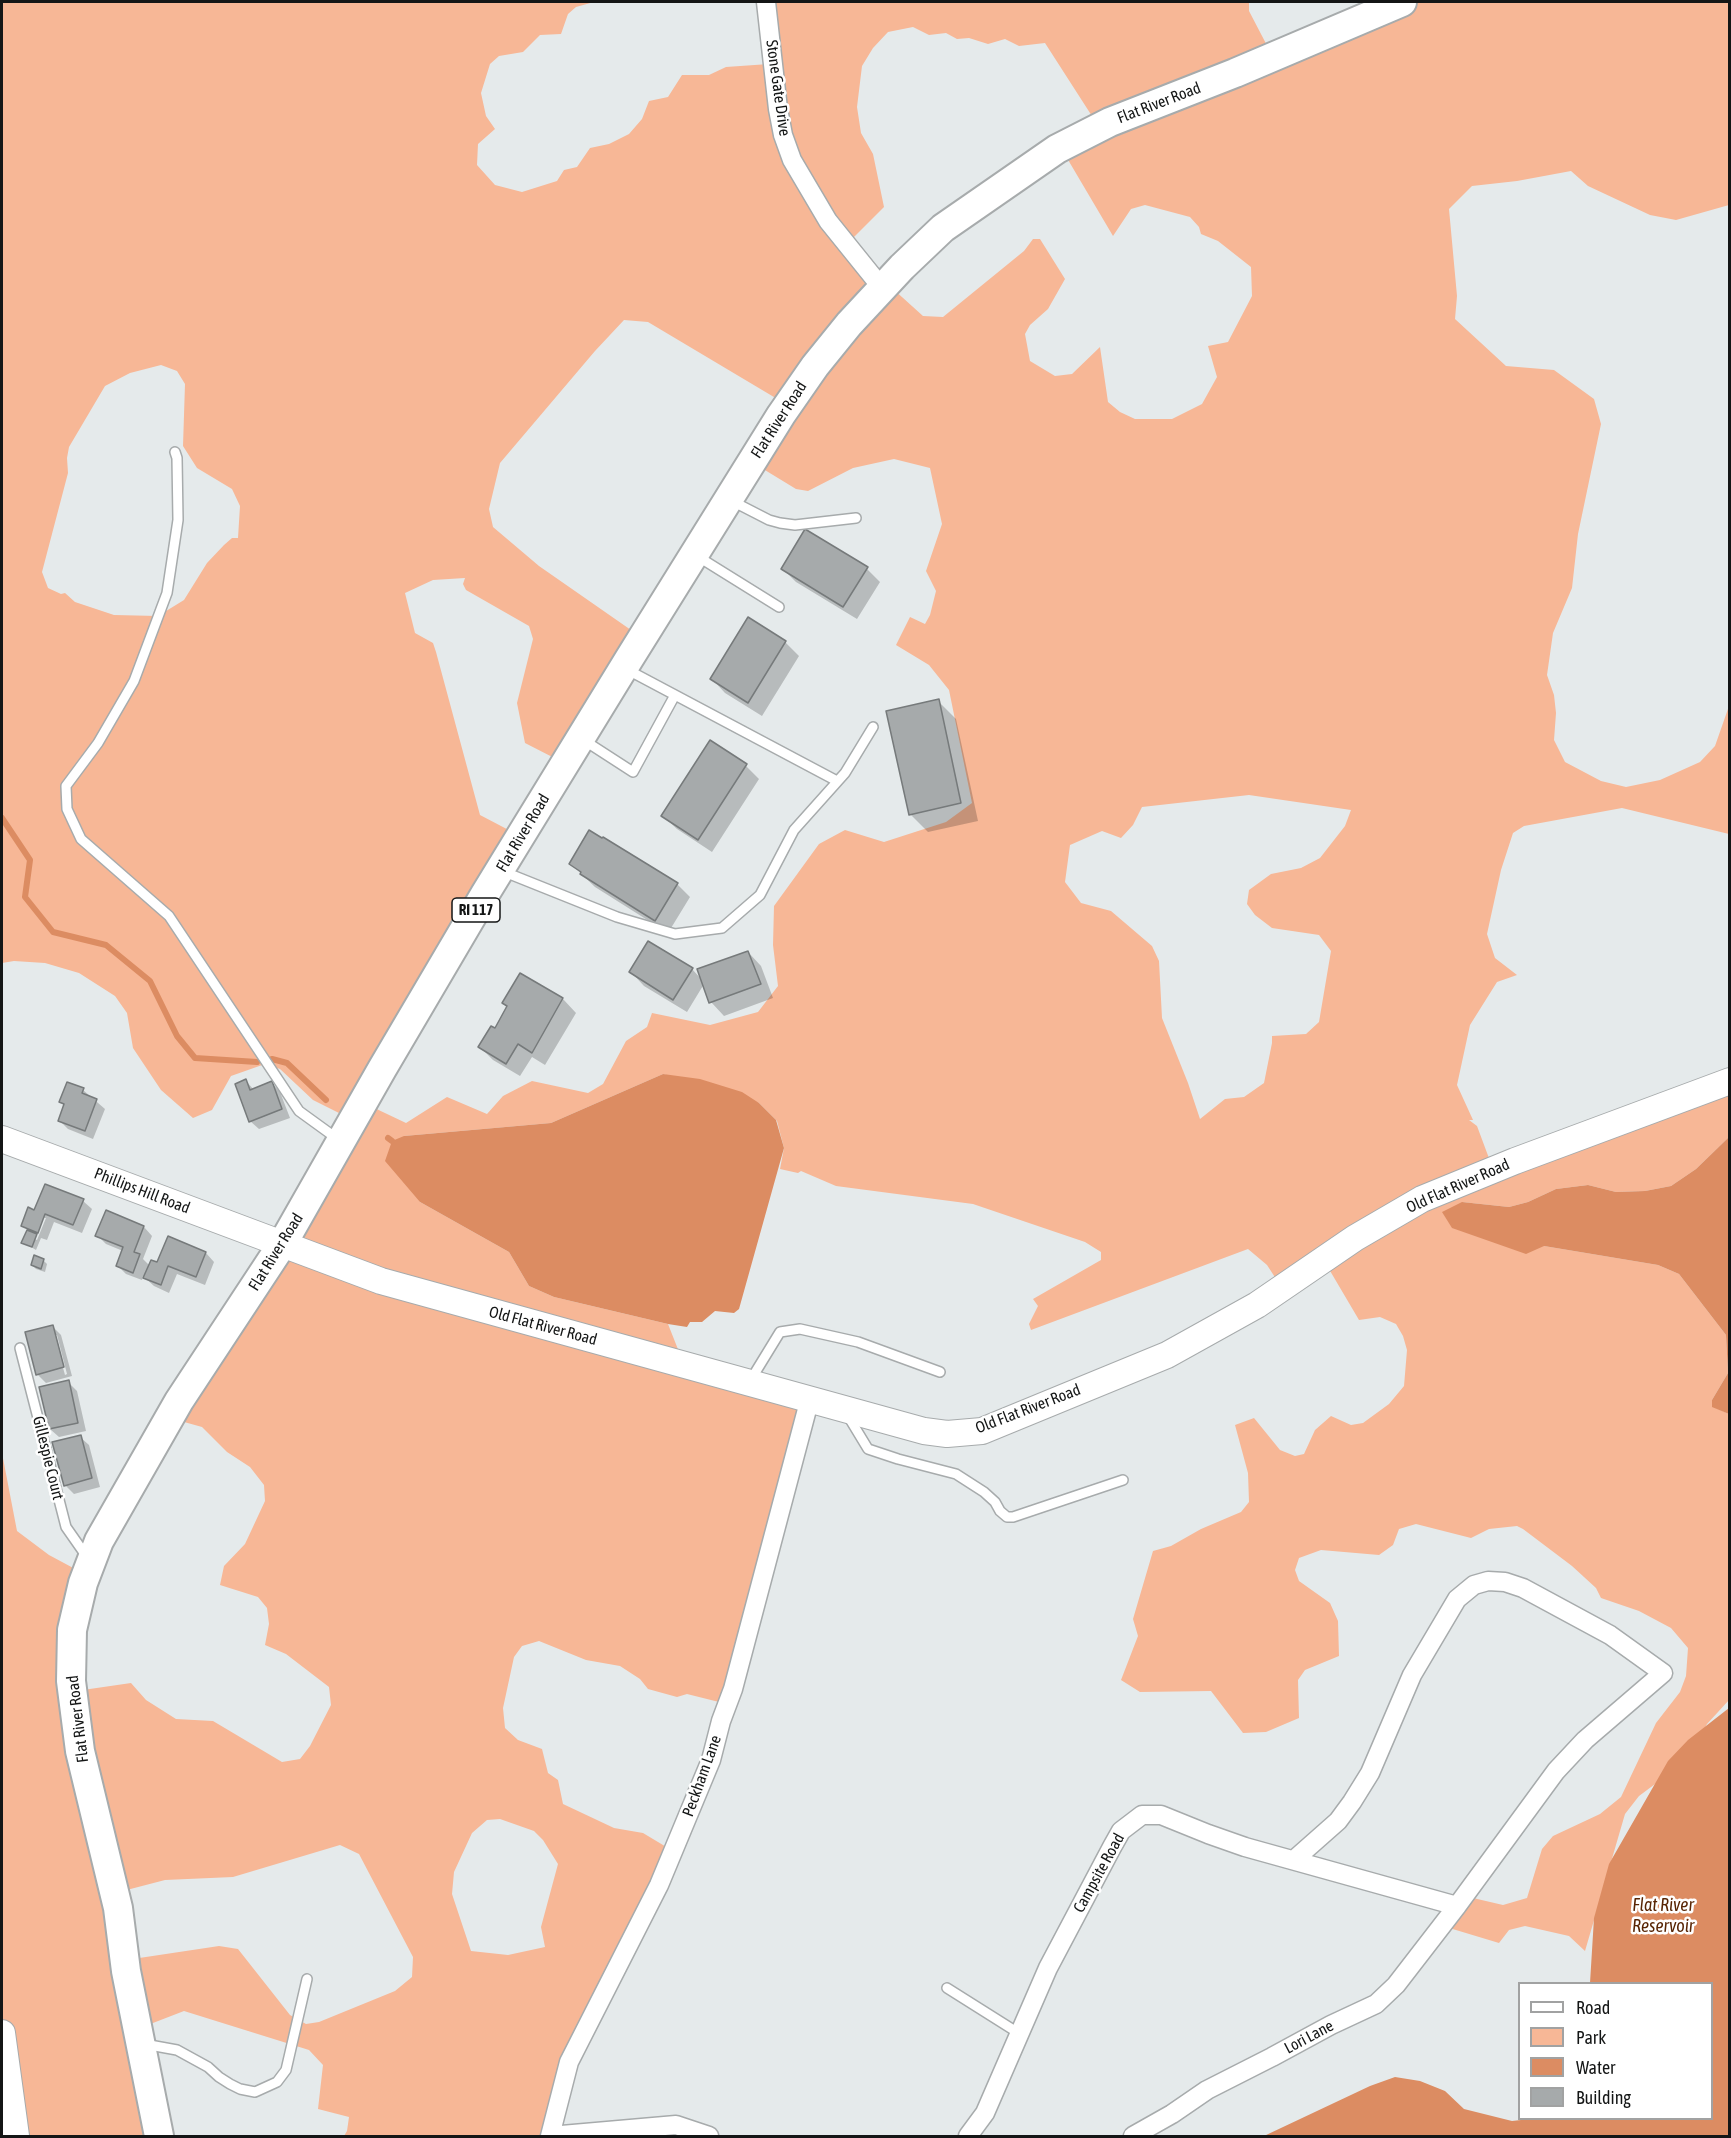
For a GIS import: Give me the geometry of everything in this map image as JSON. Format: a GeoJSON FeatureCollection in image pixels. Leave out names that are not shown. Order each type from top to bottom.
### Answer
{"type":"FeatureCollection","features":[{"type":"Feature","properties":{"kind":"main road","name":"Flat River Road"},"geometry":{"type":"LineString","coordinates":[[159,2136],[126,1971],[118,1908],[80,1751],[71,1681],[72,1630],[90,1561],[99,1541],[179,1401],[283,1243],[500,870],[782,415],[815,366],[882,288],[943,228],[1057,149],[1082,135],[1402,2]]}},
{"type":"Feature","properties":{"kind":"street","name":"Stone Gate Drive"},"geometry":{"type":"LineString","coordinates":[[766,2],[778,109],[783,135],[792,160],[828,221],[882,288]]}},
{"type":"Feature","properties":{"kind":"street","name":"Old Flat River Road"},"geometry":{"type":"LineString","coordinates":[[283,1243],[381,1281],[750,1381],[924,1431],[947,1434],[982,1431],[1167,1355],[1257,1305],[1354,1238],[1422,1200],[1515,1161],[1730,1081]]}},
{"type":"Feature","properties":{"kind":"street","name":"Phillips Hill Road"},"geometry":{"type":"LineString","coordinates":[[2,1139],[283,1243]]}},
{"type":"Feature","properties":{"kind":"street","name":"Peckham Lane"},"geometry":{"type":"LineString","coordinates":[[550,2136],[569,2062],[660,1886],[711,1760],[721,1721],[733,1689],[810,1398]]}},
{"type":"Feature","properties":{"kind":"street","name":"Lori Lane"},"geometry":{"type":"LineString","coordinates":[[1133,2136],[1172,2114],[1207,2090],[1376,2004],[1396,1985],[1557,1771],[1585,1740],[1663,1673],[1610,1635],[1523,1588],[1488,1581],[1474,1585],[1457,1599],[1412,1675],[1364,1783],[1338,1821],[1295,1859]]}},
{"type":"Feature","properties":{"kind":"street","name":"Campsite Road"},"geometry":{"type":"LineString","coordinates":[[968,2136],[985,2113],[1048,1968],[1112,1846],[1121,1830],[1142,1815],[1161,1815],[1245,1847],[1295,1859],[1457,1906]]}},
{"type":"Feature","properties":{"kind":"street"},"geometry":{"type":"LineString","coordinates":[[2,2033],[16,2136]]}},
{"type":"Feature","properties":{"kind":"street"},"geometry":{"type":"LineString","coordinates":[[550,2136],[676,2125],[709,2136]]}},
{"type":"Feature","properties":{"kind":"lane"},"geometry":{"type":"LineString","coordinates":[[175,452],[178,520],[167,593],[134,681],[98,743],[66,786],[67,809],[81,839],[169,916],[299,1111],[341,1141]]}},
{"type":"Feature","properties":{"kind":"lane"},"geometry":{"type":"LineString","coordinates":[[729,500],[780,523],[795,525],[856,518]]}},
{"type":"Feature","properties":{"kind":"lane"},"geometry":{"type":"LineString","coordinates":[[695,555],[779,607]]}},
{"type":"Feature","properties":{"kind":"lane"},"geometry":{"type":"LineString","coordinates":[[624,668],[837,781]]}},
{"type":"Feature","properties":{"kind":"lane"},"geometry":{"type":"LineString","coordinates":[[580,738],[633,772],[675,695]]}},
{"type":"Feature","properties":{"kind":"lane"},"geometry":{"type":"LineString","coordinates":[[500,870],[617,917],[675,934],[722,928],[760,896],[794,830],[845,772],[873,727]]}},
{"type":"Feature","properties":{"kind":"lane"},"geometry":{"type":"LineString","coordinates":[[750,1381],[780,1332],[800,1329],[858,1342],[940,1372]]}},
{"type":"Feature","properties":{"kind":"lane","name":"Gillespie Court"},"geometry":{"type":"LineString","coordinates":[[20,1348],[66,1527],[90,1561]]}},
{"type":"Feature","properties":{"kind":"lane"},"geometry":{"type":"LineString","coordinates":[[844,1408],[868,1449],[956,1474],[984,1492],[1007,1517],[1013,1517],[1123,1480]]}},
{"type":"Feature","properties":{"kind":"lane"},"geometry":{"type":"LineString","coordinates":[[140,2043],[177,2050],[208,2067],[230,2084],[255,2092],[277,2082],[286,2070],[307,1979]]}},
{"type":"Feature","properties":{"kind":"lane"},"geometry":{"type":"LineString","coordinates":[[947,1988],[1020,2034]]}},
{"type":"Feature","properties":{"kind":"green space"},"geometry":{"type":"Polygon","coordinates":[[[2,2],[594,2],[576,7],[568,14],[561,34],[540,35],[523,52],[499,56],[490,64],[481,93],[486,116],[495,129],[478,144],[477,165],[495,185],[522,192],[557,181],[564,170],[577,167],[590,148],[609,144],[629,134],[642,119],[649,101],[668,97],[682,75],[709,75],[726,67],[769,64],[767,2],[1249,2],[1249,11],[1273,57],[1385,2],[1729,2],[1729,205],[1676,220],[1650,215],[1588,186],[1571,171],[1472,186],[1449,209],[1457,296],[1455,319],[1506,366],[1554,370],[1594,399],[1601,424],[1578,534],[1572,588],[1553,633],[1547,675],[1554,695],[1556,713],[1554,740],[1565,762],[1601,781],[1626,787],[1660,780],[1700,762],[1715,746],[1729,706],[1729,834],[1622,808],[1524,826],[1513,833],[1501,870],[1487,934],[1495,958],[1517,975],[1497,982],[1470,1025],[1457,1085],[1473,1120],[1469,1120],[1477,1126],[1493,1169],[1729,1084],[1729,1137],[1696,1169],[1671,1186],[1645,1191],[1616,1192],[1588,1185],[1556,1189],[1528,1202],[1509,1207],[1462,1202],[1544,1246],[1658,1265],[1679,1274],[1726,1335],[1728,1373],[1712,1400],[1712,1406],[1729,1414],[1729,1700],[1707,1724],[1686,1761],[1639,1796],[1625,1814],[1585,1951],[1569,1936],[1525,1926],[1509,1930],[1499,1943],[1446,1927],[1473,1898],[1503,1905],[1527,1898],[1542,1849],[1553,1836],[1600,1814],[1621,1797],[1656,1723],[1680,1692],[1686,1676],[1688,1648],[1671,1628],[1639,1611],[1601,1598],[1596,1588],[1572,1566],[1523,1529],[1517,1526],[1489,1529],[1471,1538],[1416,1524],[1399,1529],[1393,1545],[1379,1555],[1321,1550],[1299,1558],[1295,1570],[1299,1581],[1330,1603],[1338,1621],[1339,1656],[1305,1670],[1298,1680],[1299,1718],[1266,1732],[1243,1733],[1211,1691],[1140,1692],[1121,1680],[1138,1636],[1133,1619],[1153,1551],[1171,1546],[1201,1529],[1241,1512],[1249,1502],[1248,1473],[1235,1425],[1254,1418],[1280,1450],[1295,1456],[1304,1454],[1315,1430],[1331,1416],[1351,1425],[1363,1423],[1389,1404],[1404,1386],[1407,1350],[1396,1324],[1380,1317],[1359,1320],[1326,1264],[1282,1288],[1267,1265],[1248,1249],[1031,1330],[1029,1324],[1038,1306],[1033,1299],[1101,1260],[1101,1252],[1085,1242],[973,1204],[836,1186],[801,1171],[798,1173],[780,1169],[784,1148],[777,1121],[759,1103],[663,1074],[551,1123],[404,1136],[420,1202],[509,1252],[529,1286],[554,1297],[668,1324],[683,1362],[812,1401],[727,1704],[687,1694],[677,1697],[648,1689],[640,1679],[620,1666],[586,1660],[539,1641],[522,1646],[514,1657],[503,1708],[505,1728],[518,1740],[542,1749],[548,1773],[558,1780],[563,1804],[614,1828],[643,1833],[673,1851],[574,2054],[551,2136],[344,2136],[349,2117],[318,2109],[323,2065],[309,2050],[184,2011],[140,2028],[159,2136],[2,2136],[2,1453],[17,1531],[49,1555],[77,1570],[76,1691],[131,1683],[146,1700],[176,1719],[213,1721],[282,1762],[300,1759],[310,1746],[331,1705],[329,1687],[286,1654],[265,1645],[269,1624],[267,1608],[258,1597],[220,1585],[224,1566],[245,1544],[265,1501],[264,1485],[250,1467],[227,1452],[202,1427],[177,1420],[353,1120],[313,1100],[280,1069],[265,1064],[231,1076],[212,1110],[193,1118],[161,1090],[133,1048],[127,1013],[115,996],[79,973],[45,963],[14,961],[2,963],[2,2]],[[913,27],[888,32],[873,48],[862,66],[857,107],[861,133],[873,154],[884,207],[851,240],[892,288],[923,316],[943,317],[1024,251],[1033,239],[1040,239],[1065,279],[1048,309],[1030,325],[1025,334],[1030,361],[1055,376],[1072,374],[1100,347],[1108,402],[1120,412],[1135,419],[1172,419],[1202,404],[1217,377],[1208,346],[1228,342],[1252,296],[1251,267],[1218,241],[1201,234],[1199,227],[1190,217],[1145,205],[1131,209],[1113,236],[1064,153],[1099,127],[1045,43],[1019,46],[1005,39],[988,44],[969,38],[957,39],[946,33],[929,35],[913,27]],[[624,320],[500,463],[489,509],[493,527],[539,566],[641,637],[566,764],[525,743],[517,703],[533,639],[529,626],[466,590],[463,584],[465,578],[433,580],[405,593],[415,633],[433,643],[480,815],[522,837],[366,1104],[406,1123],[447,1097],[487,1114],[503,1096],[532,1081],[588,1093],[603,1084],[626,1041],[647,1027],[652,1013],[710,1025],[758,1012],[778,986],[773,945],[774,906],[819,844],[845,830],[884,842],[946,822],[972,803],[949,690],[929,665],[896,645],[910,617],[925,624],[930,615],[936,591],[926,571],[942,524],[930,468],[894,459],[853,468],[808,491],[796,489],[755,464],[789,406],[648,322],[624,320]],[[161,365],[130,373],[105,386],[69,447],[68,473],[42,572],[48,588],[61,594],[65,593],[75,602],[114,615],[158,616],[184,600],[207,563],[232,538],[238,538],[240,506],[232,489],[197,468],[183,446],[185,384],[177,371],[161,365]],[[1249,795],[1142,807],[1133,825],[1121,838],[1102,831],[1070,845],[1065,882],[1081,903],[1111,911],[1152,946],[1159,961],[1162,1018],[1200,1119],[1225,1099],[1244,1097],[1264,1083],[1272,1036],[1306,1034],[1319,1022],[1331,951],[1319,935],[1272,928],[1255,915],[1247,904],[1249,890],[1271,874],[1301,868],[1320,858],[1345,826],[1351,810],[1249,795]],[[500,1819],[487,1820],[472,1833],[454,1872],[452,1894],[471,1951],[508,1955],[545,1947],[541,1927],[558,1864],[543,1840],[534,1831],[500,1819]],[[340,1845],[233,1877],[165,1880],[119,1892],[126,1960],[219,1946],[238,1949],[290,2015],[306,2024],[319,2022],[395,1991],[412,1977],[413,1957],[359,1854],[340,1845]]]}},
{"type":"Feature","properties":{"kind":"water"},"geometry":{"type":"Polygon","coordinates":[[[663,1074],[700,1079],[742,1092],[759,1103],[776,1120],[784,1148],[739,1309],[734,1313],[715,1311],[702,1322],[690,1322],[687,1327],[554,1297],[529,1286],[509,1252],[420,1202],[385,1161],[392,1141],[404,1136],[551,1123],[663,1074]]]}},
{"type":"Feature","properties":{"kind":"water"},"geometry":{"type":"Polygon","coordinates":[[[1729,1137],[1729,1414],[1712,1407],[1712,1400],[1728,1373],[1726,1335],[1679,1274],[1658,1265],[1544,1246],[1526,1254],[1452,1228],[1442,1212],[1462,1202],[1509,1207],[1528,1202],[1556,1189],[1588,1185],[1616,1192],[1645,1191],[1671,1186],[1696,1169],[1729,1137]]]}},
{"type":"Feature","properties":{"kind":"water","name":"Flat River Reservoir"},"geometry":{"type":"Polygon","coordinates":[[[1729,1708],[1729,2136],[1264,2136],[1370,2086],[1395,2077],[1420,2081],[1445,2091],[1464,2109],[1512,2121],[1713,2120],[1713,1982],[1590,1982],[1594,1918],[1609,1864],[1668,1761],[1688,1740],[1729,1708]]]}},
{"type":"Feature","properties":{"kind":"building"},"geometry":{"type":"Polygon","coordinates":[[[805,529],[868,567],[843,607],[781,569],[805,529]]]}},
{"type":"Feature","properties":{"kind":"building"},"geometry":{"type":"Polygon","coordinates":[[[748,617],[786,641],[748,703],[710,679],[748,617]]]}},
{"type":"Feature","properties":{"kind":"building"},"geometry":{"type":"Polygon","coordinates":[[[939,699],[961,803],[909,815],[886,711],[939,699]]]}},
{"type":"Feature","properties":{"kind":"building"},"geometry":{"type":"Polygon","coordinates":[[[710,740],[747,764],[698,840],[661,816],[710,740]]]}},
{"type":"Feature","properties":{"kind":"building"},"geometry":{"type":"Polygon","coordinates":[[[589,830],[678,883],[655,921],[580,874],[581,872],[569,864],[589,830]]]}},
{"type":"Feature","properties":{"kind":"building"},"geometry":{"type":"Polygon","coordinates":[[[648,941],[693,968],[673,1000],[629,972],[648,941]]]}},
{"type":"Feature","properties":{"kind":"building"},"geometry":{"type":"Polygon","coordinates":[[[748,951],[761,984],[709,1003],[697,969],[748,951]]]}},
{"type":"Feature","properties":{"kind":"building"},"geometry":{"type":"Polygon","coordinates":[[[520,973],[563,998],[532,1053],[518,1044],[506,1064],[478,1047],[491,1026],[495,1028],[507,1006],[502,1003],[520,973]]]}},
{"type":"Feature","properties":{"kind":"building"},"geometry":{"type":"Polygon","coordinates":[[[246,1079],[250,1090],[272,1081],[282,1109],[249,1122],[235,1084],[246,1079]]]}},
{"type":"Feature","properties":{"kind":"building"},"geometry":{"type":"Polygon","coordinates":[[[67,1082],[84,1088],[82,1093],[97,1099],[85,1131],[58,1121],[64,1104],[59,1102],[67,1082]]]}},
{"type":"Feature","properties":{"kind":"building"},"geometry":{"type":"Polygon","coordinates":[[[45,1184],[84,1199],[73,1225],[45,1214],[38,1233],[21,1226],[28,1207],[34,1210],[45,1184]]]}},
{"type":"Feature","properties":{"kind":"building"},"geometry":{"type":"Polygon","coordinates":[[[106,1210],[144,1226],[134,1252],[140,1254],[133,1273],[116,1266],[123,1247],[95,1236],[106,1210]]]}},
{"type":"Feature","properties":{"kind":"building"},"geometry":{"type":"Polygon","coordinates":[[[27,1230],[37,1234],[32,1247],[21,1243],[27,1230]]]}},
{"type":"Feature","properties":{"kind":"building"},"geometry":{"type":"Polygon","coordinates":[[[168,1236],[206,1252],[196,1277],[168,1266],[161,1285],[143,1278],[151,1260],[157,1262],[168,1236]]]}},
{"type":"Feature","properties":{"kind":"building"},"geometry":{"type":"Polygon","coordinates":[[[34,1255],[44,1259],[41,1269],[31,1265],[34,1255]]]}},
{"type":"Feature","properties":{"kind":"building"},"geometry":{"type":"Polygon","coordinates":[[[53,1325],[64,1367],[36,1375],[25,1332],[53,1325]]]}},
{"type":"Feature","properties":{"kind":"building"},"geometry":{"type":"Polygon","coordinates":[[[69,1380],[78,1423],[49,1429],[39,1387],[69,1380]]]}},
{"type":"Feature","properties":{"kind":"building"},"geometry":{"type":"Polygon","coordinates":[[[81,1435],[92,1478],[64,1486],[52,1442],[81,1435]]]}},
{"type":"Feature","properties":{"kind":"waterway"},"geometry":{"type":"LineString","coordinates":[[2,818],[30,860],[25,897],[53,932],[106,945],[150,981],[177,1036],[195,1058],[257,1062]]}},
{"type":"Feature","properties":{"kind":"waterway"},"geometry":{"type":"LineString","coordinates":[[272,1059],[287,1063],[326,1100]]}},
{"type":"Feature","properties":{"kind":"waterway"},"geometry":{"type":"LineString","coordinates":[[388,1138],[392,1141]]}}]}
